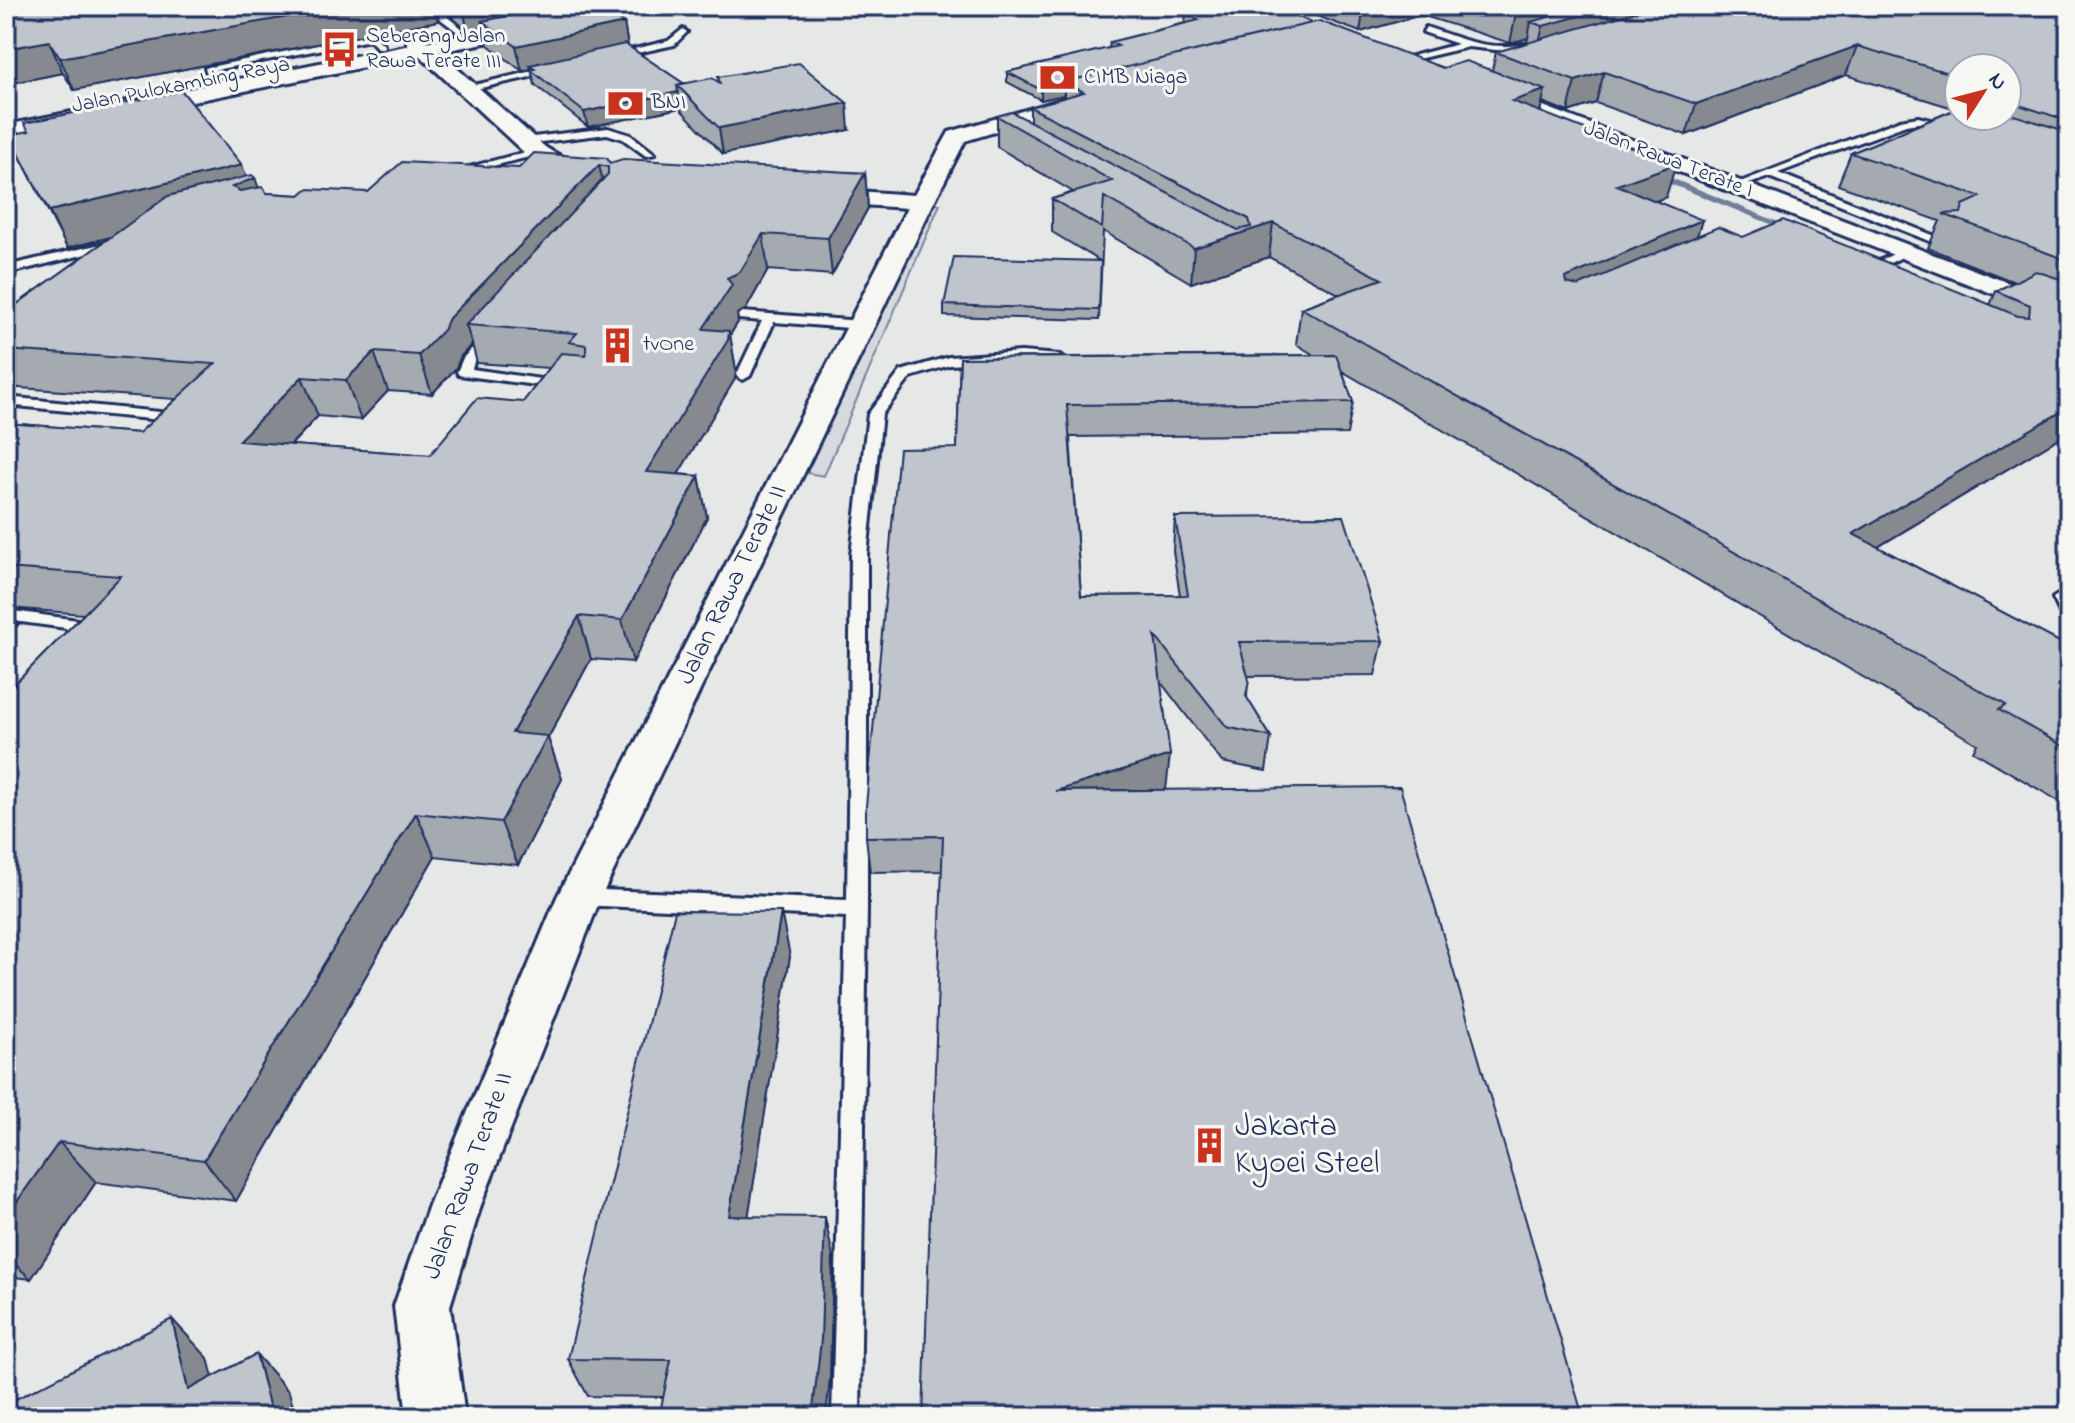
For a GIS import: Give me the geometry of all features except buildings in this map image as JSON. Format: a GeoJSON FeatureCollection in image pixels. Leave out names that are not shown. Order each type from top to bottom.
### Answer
{"type":"FeatureCollection","features":[{"type":"Feature","properties":{"kind":"street","name":"Jalan Pulokambing Raya"},"geometry":{"type":"LineString","coordinates":[[6,120],[381,47],[419,45],[460,31],[591,6]]}},
{"type":"Feature","properties":{"kind":"street","name":"Jalan Pulokambing Raya"},"geometry":{"type":"LineString","coordinates":[[6,132],[108,120],[419,45],[639,6]]}},
{"type":"Feature","properties":{"kind":"street"},"geometry":{"type":"LineString","coordinates":[[419,45],[557,166],[607,179]]}},
{"type":"Feature","properties":{"kind":"street"},"geometry":{"type":"LineString","coordinates":[[1381,50],[1448,76]]}},
{"type":"Feature","properties":{"kind":"street","name":"Jalan Rawa Terate I"},"geometry":{"type":"LineString","coordinates":[[1476,86],[1735,186],[1794,216],[1906,252],[2069,315]]}},
{"type":"Feature","properties":{"kind":"street","name":"Jalan Rawa Terate II"},"geometry":{"type":"LineString","coordinates":[[436,1417],[422,1306],[455,1205],[579,897],[922,202],[957,137],[999,128],[1104,94]]}},
{"type":"Feature","properties":{"kind":"street"},"geometry":{"type":"LineString","coordinates":[[800,194],[922,202]]}},
{"type":"Feature","properties":{"kind":"lane"},"geometry":{"type":"LineString","coordinates":[[407,6],[428,16],[499,6]]}},
{"type":"Feature","properties":{"kind":"lane"},"geometry":{"type":"LineString","coordinates":[[440,15],[460,31]]}},
{"type":"Feature","properties":{"kind":"lane"},"geometry":{"type":"LineString","coordinates":[[1426,30],[1465,45],[1510,49],[1538,43]]}},
{"type":"Feature","properties":{"kind":"lane"},"geometry":{"type":"LineString","coordinates":[[600,58],[671,43],[683,32]]}},
{"type":"Feature","properties":{"kind":"lane"},"geometry":{"type":"LineString","coordinates":[[1408,60],[1465,45]]}},
{"type":"Feature","properties":{"kind":"lane"},"geometry":{"type":"LineString","coordinates":[[467,88],[570,65]]}},
{"type":"Feature","properties":{"kind":"lane"},"geometry":{"type":"LineString","coordinates":[[1735,186],[1918,120],[1943,125]]}},
{"type":"Feature","properties":{"kind":"lane"},"geometry":{"type":"LineString","coordinates":[[436,176],[531,146],[608,131],[627,137],[650,154]]}},
{"type":"Feature","properties":{"kind":"lane"},"geometry":{"type":"LineString","coordinates":[[1824,152],[1846,160]]}},
{"type":"Feature","properties":{"kind":"lane"},"geometry":{"type":"LineString","coordinates":[[1768,173],[1941,242]]}},
{"type":"Feature","properties":{"kind":"lane"},"geometry":{"type":"LineString","coordinates":[[6,270],[127,240]]}},
{"type":"Feature","properties":{"kind":"lane"},"geometry":{"type":"LineString","coordinates":[[1865,285],[1857,275],[1883,260],[1906,252]]}},
{"type":"Feature","properties":{"kind":"lane"},"geometry":{"type":"LineString","coordinates":[[742,316],[861,325]]}},
{"type":"Feature","properties":{"kind":"lane"},"geometry":{"type":"LineString","coordinates":[[743,376],[769,319]]}},
{"type":"Feature","properties":{"kind":"lane"},"geometry":{"type":"LineString","coordinates":[[499,328],[468,361],[464,372],[573,387]]}},
{"type":"Feature","properties":{"kind":"lane"},"geometry":{"type":"LineString","coordinates":[[846,1417],[857,909],[859,555],[875,414],[906,374],[949,361],[1021,356],[1082,360]]}},
{"type":"Feature","properties":{"kind":"lane"},"geometry":{"type":"LineString","coordinates":[[6,401],[160,416]]}},
{"type":"Feature","properties":{"kind":"lane"},"geometry":{"type":"LineString","coordinates":[[2069,593],[2061,598],[2069,615]]}},
{"type":"Feature","properties":{"kind":"lane"},"geometry":{"type":"LineString","coordinates":[[6,615],[72,624],[78,636],[63,654]]}},
{"type":"Feature","properties":{"kind":"lane"},"geometry":{"type":"LineString","coordinates":[[579,897],[857,909]]}},
{"type":"Feature","properties":{"kind":"shaded area"},"geometry":{"type":"Polygon","coordinates":[[[6,6],[2069,6],[2069,1417],[6,1417],[6,6]]]}},
{"type":"Feature","properties":{"kind":"shaded area"},"geometry":{"type":"Polygon","coordinates":[[[922,202],[940,204],[824,476],[789,470],[922,202]]]}},
{"type":"Feature","properties":{"kind":"waterway"},"geometry":{"type":"LineString","coordinates":[[1656,175],[1791,229]]}},
{"type":"Feature","properties":{"kind":"place","name":"Seberang Jalan Rawa Terate III"},"geometry":{"type":"Point","coordinates":[340,50]}},
{"type":"Feature","properties":{"kind":"place","name":"CIMB Niaga"},"geometry":{"type":"Point","coordinates":[1058,78]}},
{"type":"Feature","properties":{"kind":"place","name":"BNI"},"geometry":{"type":"Point","coordinates":[625,103]}},
{"type":"Feature","properties":{"kind":"place","name":"tvOne"},"geometry":{"type":"Point","coordinates":[617,345]}},
{"type":"Feature","properties":{"kind":"place","name":"Jakarta Kyoei Steel"},"geometry":{"type":"Point","coordinates":[1209,1145]}}]}
